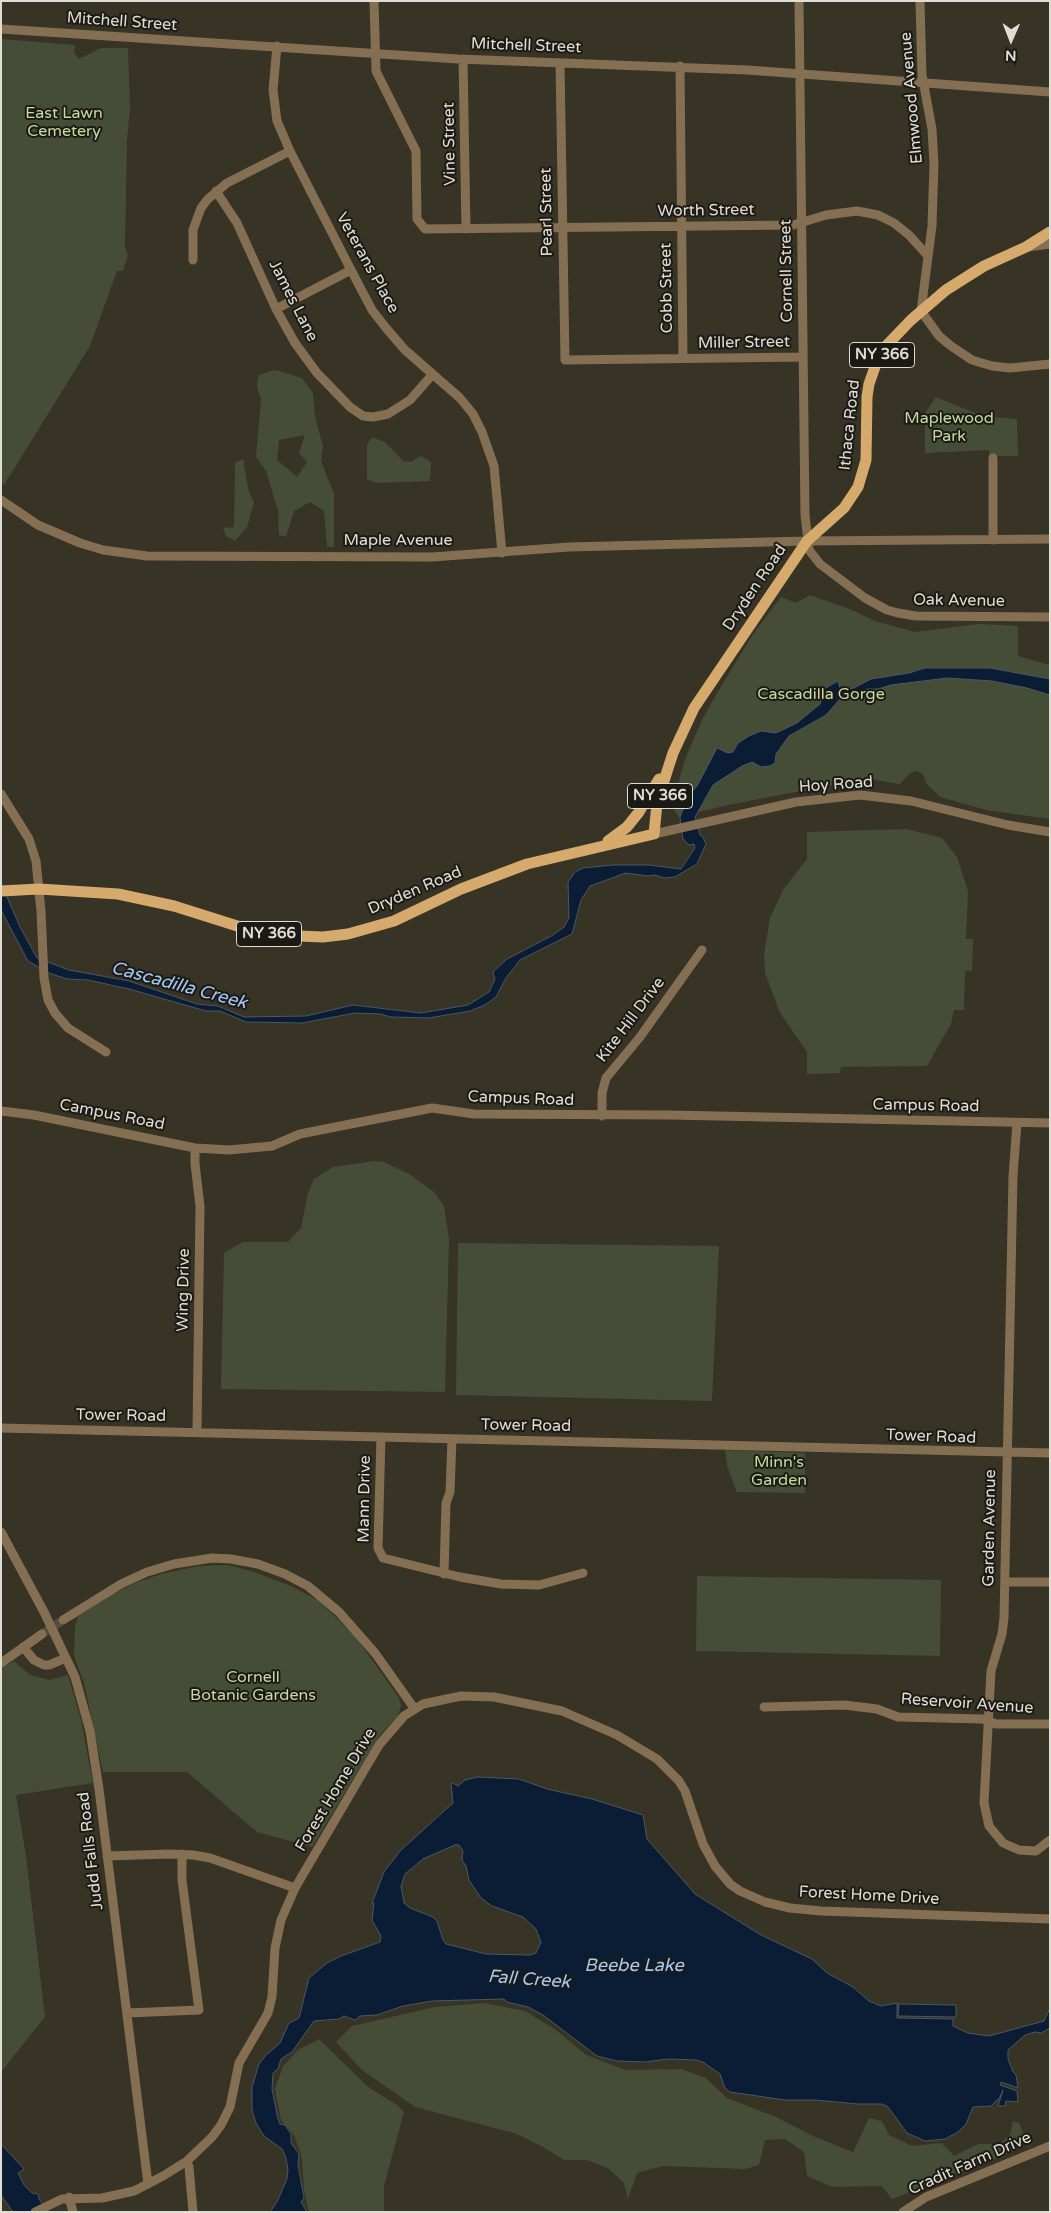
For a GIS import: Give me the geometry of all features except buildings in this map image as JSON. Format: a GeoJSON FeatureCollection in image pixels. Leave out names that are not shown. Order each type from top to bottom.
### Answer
{"type":"FeatureCollection","features":[{"type":"Feature","properties":{"kind":"main road","name":"Ithaca Road"},"geometry":{"type":"LineString","coordinates":[[807,541],[844,508],[858,486],[866,460],[867,397],[872,374],[886,346],[921,311],[946,290],[984,266],[1026,247],[1049,240]]}},
{"type":"Feature","properties":{"kind":"main road","name":"Dryden Road"},"geometry":{"type":"LineString","coordinates":[[1,891],[39,889],[125,895],[174,906],[250,930],[275,935],[323,937],[348,934],[394,922],[461,889],[502,872],[602,845],[654,834],[657,804],[671,760],[694,708],[807,541]]}},
{"type":"Feature","properties":{"kind":"main road","name":"Dryden Road"},"geometry":{"type":"LineString","coordinates":[[602,845],[627,827],[639,812],[671,760]]}},
{"type":"Feature","properties":{"kind":"street"},"geometry":{"type":"LineString","coordinates":[[374,1],[374,54]]}},
{"type":"Feature","properties":{"kind":"street","name":"Cornell Street"},"geometry":{"type":"LineString","coordinates":[[799,1],[807,541]]}},
{"type":"Feature","properties":{"kind":"street","name":"Elmwood Avenue"},"geometry":{"type":"LineString","coordinates":[[920,1],[923,84],[932,129],[934,164],[932,226],[921,311]]}},
{"type":"Feature","properties":{"kind":"street","name":"Mitchell Street"},"geometry":{"type":"LineString","coordinates":[[1,29],[463,59],[680,66],[1050,92]]}},
{"type":"Feature","properties":{"kind":"street","name":"Veterans Place"},"geometry":{"type":"LineString","coordinates":[[277,46],[273,90],[277,121],[290,151],[372,310],[404,350],[460,398],[473,414],[482,432],[494,466],[502,553]]}},
{"type":"Feature","properties":{"kind":"street","name":"Worth Street"},"geometry":{"type":"LineString","coordinates":[[374,54],[378,77],[416,152],[418,223],[429,230],[790,225],[848,211],[878,215],[903,229],[928,256]]}},
{"type":"Feature","properties":{"kind":"street","name":"Vine Street"},"geometry":{"type":"LineString","coordinates":[[463,59],[466,229]]}},
{"type":"Feature","properties":{"kind":"street","name":"Pearl Street"},"geometry":{"type":"LineString","coordinates":[[560,63],[565,360]]}},
{"type":"Feature","properties":{"kind":"street","name":"Cobb Street"},"geometry":{"type":"LineString","coordinates":[[680,66],[683,358]]}},
{"type":"Feature","properties":{"kind":"street"},"geometry":{"type":"LineString","coordinates":[[192,260],[191,241],[196,218],[201,208],[216,191],[290,151]]}},
{"type":"Feature","properties":{"kind":"street","name":"James Lane"},"geometry":{"type":"LineString","coordinates":[[216,191],[237,223],[276,309],[295,343],[317,373],[350,407],[363,416],[373,417],[388,414],[410,400],[432,375]]}},
{"type":"Feature","properties":{"kind":"street"},"geometry":{"type":"LineString","coordinates":[[276,309],[351,270]]}},
{"type":"Feature","properties":{"kind":"street"},"geometry":{"type":"LineString","coordinates":[[921,311],[939,336],[972,360],[992,366],[1010,368],[1050,364]]}},
{"type":"Feature","properties":{"kind":"street","name":"Miller Street"},"geometry":{"type":"LineString","coordinates":[[565,360],[803,357]]}},
{"type":"Feature","properties":{"kind":"street"},"geometry":{"type":"LineString","coordinates":[[993,458],[993,540]]}},
{"type":"Feature","properties":{"kind":"street","name":"Maple Avenue"},"geometry":{"type":"LineString","coordinates":[[1,500],[23,516],[57,535],[80,544],[125,554],[206,557],[432,557],[569,547],[807,541]]}},
{"type":"Feature","properties":{"kind":"street","name":"Dryden Road"},"geometry":{"type":"LineString","coordinates":[[807,541],[1050,540]]}},
{"type":"Feature","properties":{"kind":"street","name":"Oak Avenue"},"geometry":{"type":"LineString","coordinates":[[807,541],[811,555],[820,564],[865,598],[887,610],[916,616],[1050,617]]}},
{"type":"Feature","properties":{"kind":"street"},"geometry":{"type":"LineString","coordinates":[[1,794],[29,839],[36,861],[44,978],[48,1000],[59,1018],[68,1028],[106,1052]]}},
{"type":"Feature","properties":{"kind":"street","name":"Hoy Road"},"geometry":{"type":"LineString","coordinates":[[654,834],[796,802],[860,795],[912,801],[1008,825],[1050,832]]}},
{"type":"Feature","properties":{"kind":"street","name":"Kite Hill Drive"},"geometry":{"type":"LineString","coordinates":[[602,1116],[602,1093],[606,1078],[640,1037],[702,950]]}},
{"type":"Feature","properties":{"kind":"street","name":"Campus Road"},"geometry":{"type":"LineString","coordinates":[[1,1111],[34,1115],[195,1148],[229,1150],[266,1147],[300,1134],[429,1108],[470,1114],[1050,1123]]}},
{"type":"Feature","properties":{"kind":"street","name":"Garden Avenue"},"geometry":{"type":"LineString","coordinates":[[1017,1123],[1014,1176],[1005,1582],[1002,1634],[990,1671],[984,1803],[989,1826],[1003,1843],[1019,1850],[1036,1851],[1050,1840]]}},
{"type":"Feature","properties":{"kind":"street","name":"Wing Drive"},"geometry":{"type":"LineString","coordinates":[[195,1148],[195,1171],[200,1206],[197,1432]]}},
{"type":"Feature","properties":{"kind":"street","name":"Tower Road"},"geometry":{"type":"LineString","coordinates":[[1,1428],[1050,1453]]}},
{"type":"Feature","properties":{"kind":"street","name":"Mann Drive"},"geometry":{"type":"LineString","coordinates":[[381,1437],[378,1548],[383,1558],[481,1582],[539,1585],[583,1573]]}},
{"type":"Feature","properties":{"kind":"street"},"geometry":{"type":"LineString","coordinates":[[444,1574],[446,1503],[450,1492],[452,1439]]}},
{"type":"Feature","properties":{"kind":"street","name":"Judd Falls Road"},"geometry":{"type":"LineString","coordinates":[[1,1532],[75,1678],[90,1731],[148,2184]]}},
{"type":"Feature","properties":{"kind":"street"},"geometry":{"type":"LineString","coordinates":[[63,1620],[121,1584],[147,1572],[174,1564],[212,1558],[258,1564],[285,1574],[308,1586],[339,1612],[375,1652],[414,1708]]}},
{"type":"Feature","properties":{"kind":"street"},"geometry":{"type":"LineString","coordinates":[[1005,1582],[1050,1582]]}},
{"type":"Feature","properties":{"kind":"street"},"geometry":{"type":"LineString","coordinates":[[1,1663],[42,1634]]}},
{"type":"Feature","properties":{"kind":"street"},"geometry":{"type":"LineString","coordinates":[[24,1647],[34,1660],[44,1665],[49,1665],[66,1658]]}},
{"type":"Feature","properties":{"kind":"street","name":"Forest Home Drive"},"geometry":{"type":"LineString","coordinates":[[35,2212],[48,2204],[70,2197],[117,2196],[134,2192],[187,2161],[212,2137],[225,2119],[239,2063],[268,2012],[272,1997],[274,1948],[281,1920],[294,1888],[379,1745],[393,1727],[414,1708],[443,1698],[461,1696],[494,1697],[562,1711],[617,1735],[657,1759],[679,1781],[685,1791],[703,1844],[718,1871],[730,1884],[740,1891],[765,1902],[790,1908],[821,1911],[1050,1919]]}},
{"type":"Feature","properties":{"kind":"street","name":"Reservoir Avenue"},"geometry":{"type":"LineString","coordinates":[[764,1707],[844,1705],[877,1709],[898,1717],[983,1719],[996,1724],[1050,1724]]}},
{"type":"Feature","properties":{"kind":"street"},"geometry":{"type":"LineString","coordinates":[[106,1856],[182,1854],[210,1858],[294,1888]]}},
{"type":"Feature","properties":{"kind":"street"},"geometry":{"type":"LineString","coordinates":[[127,2013],[199,2010],[182,1880],[182,1854]]}},
{"type":"Feature","properties":{"kind":"street","name":"Cradit Farm Drive"},"geometry":{"type":"LineString","coordinates":[[903,2212],[926,2197],[1050,2146]]}},
{"type":"Feature","properties":{"kind":"street"},"geometry":{"type":"LineString","coordinates":[[187,2161],[193,2212]]}},
{"type":"Feature","properties":{"kind":"street"},"geometry":{"type":"LineString","coordinates":[[70,2197],[73,2212]]}},
{"type":"Feature","properties":{"kind":"green space","name":"East Lawn Cemetery"},"geometry":{"type":"Polygon","coordinates":[[[1,39],[75,45],[74,53],[79,59],[101,48],[128,48],[130,108],[127,141],[125,247],[128,255],[123,271],[117,271],[90,346],[4,485],[1,483],[1,39]]]}},
{"type":"Feature","properties":{"kind":"green space"},"geometry":{"type":"Polygon","coordinates":[[[275,370],[302,378],[313,393],[315,417],[323,446],[321,461],[334,494],[334,547],[327,547],[324,511],[310,502],[294,511],[286,537],[279,535],[278,511],[266,471],[256,457],[261,399],[257,389],[258,375],[275,370]],[[305,435],[279,440],[277,460],[297,477],[307,462],[299,453],[305,435]]]}},
{"type":"Feature","properties":{"kind":"green space","name":"Maplewood Park"},"geometry":{"type":"Polygon","coordinates":[[[936,397],[982,416],[1017,419],[1018,456],[989,456],[989,450],[925,453],[925,413],[936,397]]]}},
{"type":"Feature","properties":{"kind":"green space"},"geometry":{"type":"Polygon","coordinates":[[[372,437],[385,442],[403,461],[411,462],[421,456],[431,462],[430,481],[376,483],[367,479],[367,445],[372,437]]]}},
{"type":"Feature","properties":{"kind":"green space"},"geometry":{"type":"Polygon","coordinates":[[[243,459],[248,488],[254,503],[247,527],[235,541],[226,536],[223,528],[234,527],[235,463],[243,459]]]}},
{"type":"Feature","properties":{"kind":"green space","name":"Cascadilla Gorge"},"geometry":{"type":"Polygon","coordinates":[[[810,595],[852,610],[875,621],[915,632],[979,624],[1018,626],[1018,656],[1050,665],[1050,819],[986,810],[940,797],[926,783],[923,774],[917,771],[910,773],[900,784],[868,779],[853,781],[728,805],[679,817],[675,812],[673,803],[685,759],[702,720],[719,690],[753,634],[781,597],[796,603],[810,595]]]}},
{"type":"Feature","properties":{"kind":"green space"},"geometry":{"type":"Polygon","coordinates":[[[906,829],[942,838],[957,857],[968,891],[966,939],[973,939],[972,971],[965,971],[964,1010],[954,1010],[951,1024],[927,1066],[841,1067],[840,1073],[807,1074],[807,1052],[780,1013],[765,973],[764,954],[770,918],[783,890],[807,859],[807,832],[906,829]]]}},
{"type":"Feature","properties":{"kind":"green space"},"geometry":{"type":"Polygon","coordinates":[[[374,1161],[384,1162],[409,1174],[434,1192],[444,1206],[449,1239],[445,1392],[221,1389],[224,1253],[243,1242],[288,1242],[301,1228],[308,1193],[314,1179],[333,1167],[374,1161]]]}},
{"type":"Feature","properties":{"kind":"green space"},"geometry":{"type":"Polygon","coordinates":[[[458,1243],[719,1246],[712,1401],[456,1395],[458,1243]]]}},
{"type":"Feature","properties":{"kind":"green space","name":"Minn's Garden"},"geometry":{"type":"Polygon","coordinates":[[[725,1450],[805,1453],[805,1493],[737,1492],[727,1466],[725,1450]]]}},
{"type":"Feature","properties":{"kind":"green space","name":"Cornell Botanic Gardens"},"geometry":{"type":"Polygon","coordinates":[[[228,1565],[254,1572],[291,1586],[319,1601],[355,1636],[399,1698],[401,1706],[398,1716],[379,1736],[312,1847],[257,1832],[187,1772],[103,1772],[84,1683],[74,1656],[75,1627],[78,1616],[113,1594],[135,1583],[161,1574],[199,1566],[228,1565]]]}},
{"type":"Feature","properties":{"kind":"green space"},"geometry":{"type":"Polygon","coordinates":[[[697,1576],[941,1580],[940,1656],[696,1651],[697,1576]]]}},
{"type":"Feature","properties":{"kind":"green space"},"geometry":{"type":"Polygon","coordinates":[[[14,1661],[30,1675],[49,1680],[68,1675],[81,1720],[93,1783],[16,1795],[26,1856],[45,2017],[1,2072],[1,1668],[14,1661]]]}},
{"type":"Feature","properties":{"kind":"green space"},"geometry":{"type":"Polygon","coordinates":[[[484,2003],[525,2011],[556,2030],[586,2055],[626,2070],[681,2069],[706,2078],[727,2098],[776,2117],[815,2137],[853,2152],[869,2118],[882,2121],[889,2135],[912,2146],[942,2143],[954,2156],[978,2144],[999,2144],[1010,2135],[1013,2121],[1019,2123],[1026,2139],[1012,2151],[994,2159],[979,2160],[970,2168],[892,2199],[882,2186],[832,2187],[807,2176],[804,2152],[785,2139],[765,2140],[759,2165],[745,2169],[663,2166],[637,2173],[628,2199],[624,2183],[608,2168],[587,2160],[564,2160],[517,2134],[415,2107],[362,2070],[336,2042],[352,2026],[435,2007],[484,2003]]]}},
{"type":"Feature","properties":{"kind":"green space"},"geometry":{"type":"Polygon","coordinates":[[[319,2039],[368,2087],[397,2105],[404,2112],[384,2186],[384,2212],[309,2212],[304,2190],[302,2158],[294,2135],[281,2120],[275,2089],[283,2066],[298,2050],[319,2039]]]}},
{"type":"Feature","properties":{"kind":"water"},"geometry":{"type":"Polygon","coordinates":[[[925,668],[990,668],[1050,679],[1050,695],[992,681],[947,678],[867,689],[840,699],[826,715],[789,736],[776,754],[775,763],[770,766],[761,767],[752,762],[742,766],[713,785],[695,817],[700,835],[706,844],[697,864],[675,877],[664,878],[655,875],[626,873],[590,886],[581,900],[572,934],[520,960],[506,978],[496,997],[485,1005],[470,1011],[429,1018],[391,1017],[380,1014],[355,1013],[302,1023],[246,1022],[220,1011],[206,1011],[129,989],[88,980],[67,979],[49,973],[28,961],[1,910],[1,883],[20,927],[37,958],[69,970],[129,981],[197,1004],[218,1006],[244,1017],[306,1016],[353,1005],[421,1013],[468,1005],[489,992],[495,979],[493,972],[507,959],[553,935],[564,927],[569,918],[568,882],[575,872],[583,868],[613,865],[649,865],[681,869],[695,848],[694,844],[689,845],[683,839],[680,817],[689,795],[697,786],[717,748],[728,753],[733,752],[738,743],[749,736],[761,731],[776,733],[797,723],[820,704],[824,689],[838,681],[840,688],[844,690],[854,688],[871,679],[909,673],[925,668]]]}},
{"type":"Feature","properties":{"kind":"water","name":"Beebe Lake"},"geometry":{"type":"Polygon","coordinates":[[[478,1777],[519,1779],[547,1789],[592,1799],[643,1815],[647,1839],[695,1894],[761,1935],[812,1959],[827,1973],[853,1987],[869,2001],[881,2006],[897,2003],[897,2018],[953,2019],[953,2026],[968,2033],[989,2036],[1044,2021],[1050,2008],[1050,2028],[1041,2033],[1035,2032],[1025,2035],[1008,2050],[1008,2059],[1016,2075],[1018,2088],[1001,2082],[1000,2085],[1017,2091],[1018,2102],[1006,2101],[1005,2106],[998,2106],[1003,2090],[1000,2097],[991,2106],[973,2107],[966,2124],[958,2132],[945,2139],[925,2141],[907,2133],[888,2107],[882,2104],[785,2100],[730,2092],[725,2088],[720,2074],[703,2062],[668,2059],[645,2062],[617,2061],[597,2056],[543,2015],[528,2007],[507,2002],[504,1999],[432,2001],[403,2006],[377,2015],[360,2016],[355,2020],[344,2016],[339,2019],[314,2021],[292,2052],[281,2059],[278,2069],[273,2073],[272,2089],[280,2124],[285,2125],[291,2134],[291,2143],[299,2154],[298,2165],[304,2198],[301,2202],[307,2212],[270,2212],[277,2202],[287,2179],[288,2170],[282,2149],[264,2136],[256,2123],[252,2110],[252,2087],[259,2064],[280,2043],[289,2023],[299,2018],[309,1978],[327,1963],[380,1942],[381,1936],[372,1920],[374,1903],[372,1903],[384,1872],[401,1850],[453,1803],[451,1784],[453,1783],[458,1786],[465,1780],[478,1777]],[[459,1845],[423,1859],[405,1874],[401,1886],[404,1903],[410,1908],[433,1917],[437,1921],[446,1944],[486,1954],[530,1955],[536,1953],[541,1942],[536,1929],[523,1917],[492,1906],[481,1898],[469,1880],[466,1866],[462,1860],[463,1851],[459,1845]]]}},
{"type":"Feature","properties":{"kind":"water"},"geometry":{"type":"Polygon","coordinates":[[[899,2004],[956,2005],[956,2017],[898,2016],[899,2004]]]}},
{"type":"Feature","properties":{"kind":"water"},"geometry":{"type":"Polygon","coordinates":[[[1,2144],[24,2169],[18,2173],[24,2185],[32,2193],[38,2194],[39,2199],[49,2212],[13,2212],[1,2195],[1,2144]]]}},
{"type":"Feature","properties":{"kind":"tunnel"},"geometry":{"type":"LineString","coordinates":[[42,1634],[63,1620]]}},
{"type":"Feature","properties":{"kind":"water label","name":"Cascadilla Creek"},"geometry":{"type":"Point","coordinates":[179,986]}},
{"type":"Feature","properties":{"kind":"water label","name":"Fall Creek"},"geometry":{"type":"Point","coordinates":[529,1980]}}]}
